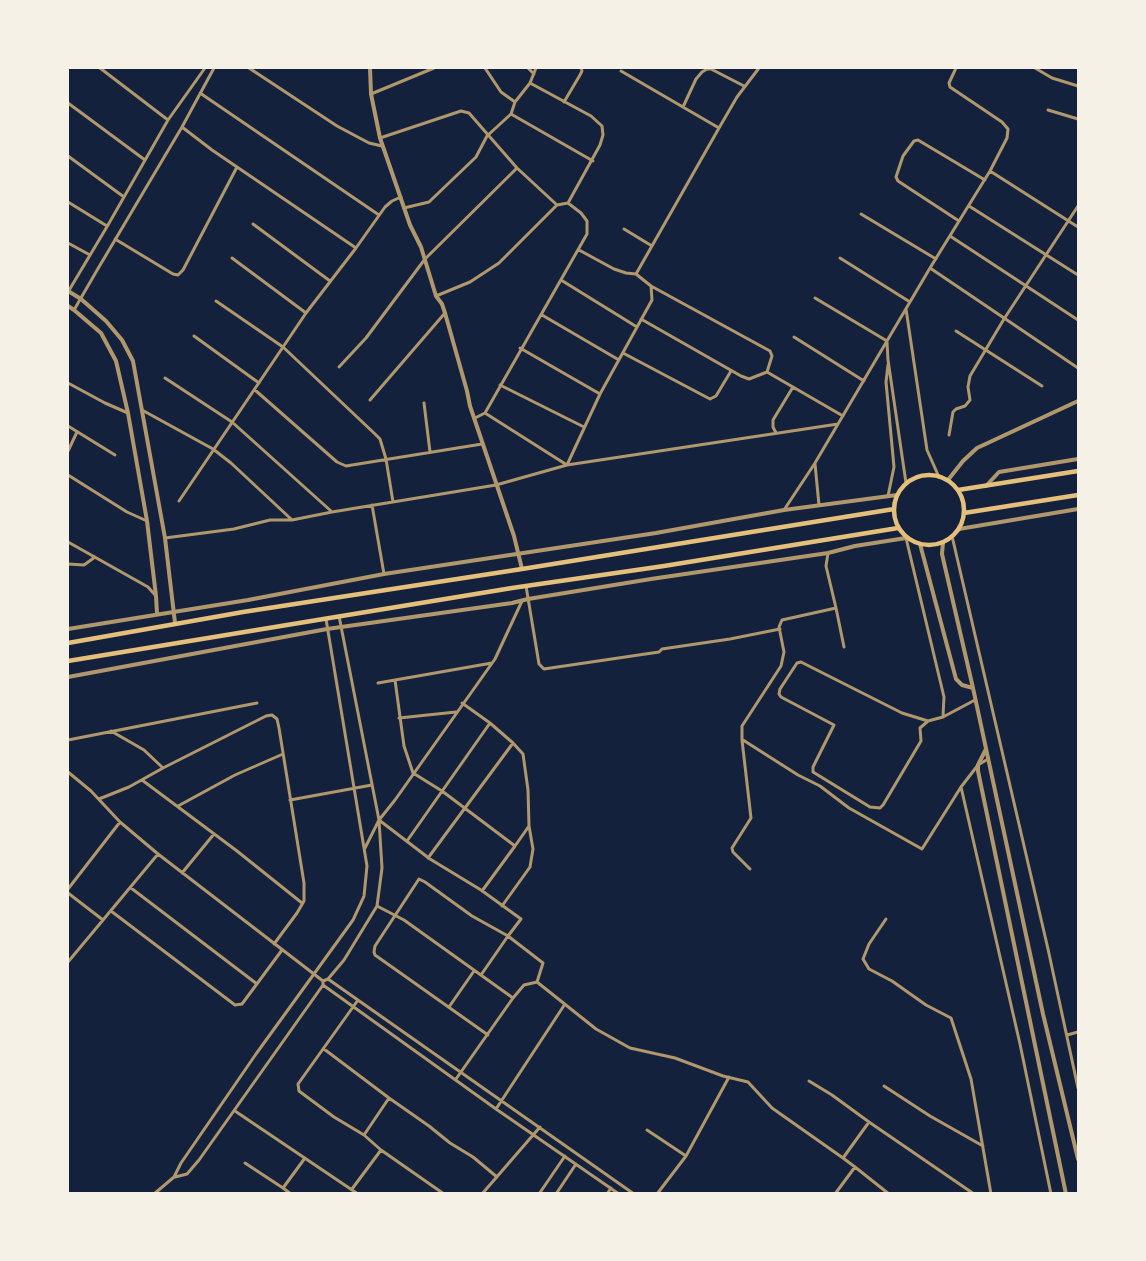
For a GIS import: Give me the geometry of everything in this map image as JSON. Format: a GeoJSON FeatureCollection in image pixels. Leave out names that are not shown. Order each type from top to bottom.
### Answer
{"type":"FeatureCollection","features":[{"type":"Feature","properties":{"kind":"main road"},"geometry":{"type":"LineString","coordinates":[[958,490],[1078,472]]}},
{"type":"Feature","properties":{"kind":"main road"},"geometry":{"type":"LineString","coordinates":[[934,475],[939,477],[948,480],[958,490],[963,501],[964,513],[959,529],[952,536],[943,542],[927,546],[906,538],[898,528],[894,509],[897,495],[906,483],[919,476],[934,475]]}},
{"type":"Feature","properties":{"kind":"main road"},"geometry":{"type":"LineString","coordinates":[[964,513],[1078,495]]}},
{"type":"Feature","properties":{"kind":"main road"},"geometry":{"type":"LineString","coordinates":[[68,643],[175,623],[894,509]]}},
{"type":"Feature","properties":{"kind":"main road"},"geometry":{"type":"LineString","coordinates":[[68,661],[526,586],[898,528]]}},
{"type":"Feature","properties":{"kind":"street"},"geometry":{"type":"LineString","coordinates":[[100,68],[168,120]]}},
{"type":"Feature","properties":{"kind":"street"},"geometry":{"type":"LineString","coordinates":[[175,623],[165,538],[132,361],[122,340],[106,321],[81,299],[68,292],[168,120],[205,68]]}},
{"type":"Feature","properties":{"kind":"street"},"geometry":{"type":"LineString","coordinates":[[74,310],[182,127],[214,68]]}},
{"type":"Feature","properties":{"kind":"street"},"geometry":{"type":"LineString","coordinates":[[249,68],[337,126],[369,143],[382,146]]}},
{"type":"Feature","properties":{"kind":"street"},"geometry":{"type":"LineString","coordinates":[[370,68],[371,94],[382,146],[410,225],[421,247],[436,296],[445,312],[470,406],[520,554],[522,569]]}},
{"type":"Feature","properties":{"kind":"street"},"geometry":{"type":"LineString","coordinates":[[371,94],[434,68]]}},
{"type":"Feature","properties":{"kind":"street"},"geometry":{"type":"LineString","coordinates":[[485,68],[501,92],[515,102]]}},
{"type":"Feature","properties":{"kind":"street"},"geometry":{"type":"LineString","coordinates":[[528,68],[534,74]]}},
{"type":"Feature","properties":{"kind":"street"},"geometry":{"type":"LineString","coordinates":[[404,208],[429,202],[476,157],[487,136],[511,114],[515,102],[530,83],[536,68]]}},
{"type":"Feature","properties":{"kind":"street"},"geometry":{"type":"LineString","coordinates":[[564,102],[580,75],[581,68]]}},
{"type":"Feature","properties":{"kind":"street"},"geometry":{"type":"LineString","coordinates":[[636,274],[744,86],[758,68]]}},
{"type":"Feature","properties":{"kind":"street"},"geometry":{"type":"LineString","coordinates":[[784,510],[815,463],[958,221],[985,180],[1007,138],[1008,129],[1002,122],[950,87],[949,83],[956,68]]}},
{"type":"Feature","properties":{"kind":"street"},"geometry":{"type":"LineString","coordinates":[[1035,68],[1052,78],[1078,86]]}},
{"type":"Feature","properties":{"kind":"street"},"geometry":{"type":"LineString","coordinates":[[683,107],[696,79],[707,69],[711,69],[744,86]]}},
{"type":"Feature","properties":{"kind":"street"},"geometry":{"type":"LineString","coordinates":[[621,71],[720,128]]}},
{"type":"Feature","properties":{"kind":"street"},"geometry":{"type":"LineString","coordinates":[[530,83],[591,116],[602,126],[603,135],[600,145],[568,203]]}},
{"type":"Feature","properties":{"kind":"street"},"geometry":{"type":"LineString","coordinates":[[200,93],[379,215]]}},
{"type":"Feature","properties":{"kind":"street"},"geometry":{"type":"LineString","coordinates":[[68,104],[145,160]]}},
{"type":"Feature","properties":{"kind":"street"},"geometry":{"type":"LineString","coordinates":[[1048,110],[1078,119]]}},
{"type":"Feature","properties":{"kind":"street"},"geometry":{"type":"LineString","coordinates":[[380,138],[461,111],[468,113],[517,168],[557,205]]}},
{"type":"Feature","properties":{"kind":"street"},"geometry":{"type":"LineString","coordinates":[[511,114],[592,161]]}},
{"type":"Feature","properties":{"kind":"street"},"geometry":{"type":"LineString","coordinates":[[182,127],[356,248]]}},
{"type":"Feature","properties":{"kind":"street"},"geometry":{"type":"LineString","coordinates":[[958,221],[898,181],[896,177],[903,156],[914,141],[918,140],[985,180]]}},
{"type":"Feature","properties":{"kind":"street"},"geometry":{"type":"LineString","coordinates":[[68,156],[124,197]]}},
{"type":"Feature","properties":{"kind":"street"},"geometry":{"type":"LineString","coordinates":[[115,239],[173,274],[178,275],[183,270],[237,167]]}},
{"type":"Feature","properties":{"kind":"street"},"geometry":{"type":"LineString","coordinates":[[339,367],[366,338],[425,259],[517,168]]}},
{"type":"Feature","properties":{"kind":"street"},"geometry":{"type":"LineString","coordinates":[[990,171],[1078,227]]}},
{"type":"Feature","properties":{"kind":"street"},"geometry":{"type":"LineString","coordinates":[[178,502],[306,312],[379,215],[392,201],[401,197]]}},
{"type":"Feature","properties":{"kind":"street"},"geometry":{"type":"LineString","coordinates":[[68,202],[108,226]]}},
{"type":"Feature","properties":{"kind":"street"},"geometry":{"type":"LineString","coordinates":[[436,296],[470,282],[499,263],[557,205],[568,203],[581,213],[587,221],[587,234],[579,250],[542,315],[520,348],[485,413],[475,418]]}},
{"type":"Feature","properties":{"kind":"street"},"geometry":{"type":"LineString","coordinates":[[969,206],[1078,275]]}},
{"type":"Feature","properties":{"kind":"street"},"geometry":{"type":"LineString","coordinates":[[949,435],[953,412],[968,404],[970,400],[968,388],[970,376],[1004,319],[1078,206]]}},
{"type":"Feature","properties":{"kind":"street"},"geometry":{"type":"LineString","coordinates":[[861,214],[936,259]]}},
{"type":"Feature","properties":{"kind":"street"},"geometry":{"type":"LineString","coordinates":[[253,224],[330,281]]}},
{"type":"Feature","properties":{"kind":"street"},"geometry":{"type":"LineString","coordinates":[[624,230],[652,246]]}},
{"type":"Feature","properties":{"kind":"street"},"geometry":{"type":"LineString","coordinates":[[950,236],[1078,320]]}},
{"type":"Feature","properties":{"kind":"street"},"geometry":{"type":"LineString","coordinates":[[68,242],[90,255]]}},
{"type":"Feature","properties":{"kind":"street"},"geometry":{"type":"LineString","coordinates":[[579,250],[614,269],[636,274],[651,286],[665,292],[770,352],[772,356],[767,372]]}},
{"type":"Feature","properties":{"kind":"street"},"geometry":{"type":"LineString","coordinates":[[232,258],[306,312]]}},
{"type":"Feature","properties":{"kind":"street"},"geometry":{"type":"LineString","coordinates":[[840,258],[910,302]]}},
{"type":"Feature","properties":{"kind":"street"},"geometry":{"type":"LineString","coordinates":[[930,268],[1078,368]]}},
{"type":"Feature","properties":{"kind":"street"},"geometry":{"type":"LineString","coordinates":[[561,280],[636,326]]}},
{"type":"Feature","properties":{"kind":"street"},"geometry":{"type":"LineString","coordinates":[[567,465],[600,394],[652,300],[651,286]]}},
{"type":"Feature","properties":{"kind":"street"},"geometry":{"type":"LineString","coordinates":[[815,298],[887,341]]}},
{"type":"Feature","properties":{"kind":"street"},"geometry":{"type":"LineString","coordinates":[[216,301],[283,347],[380,439],[386,459],[393,502]]}},
{"type":"Feature","properties":{"kind":"street"},"geometry":{"type":"LineString","coordinates":[[68,306],[101,333],[112,352],[120,375],[147,521],[157,614]]}},
{"type":"Feature","properties":{"kind":"street"},"geometry":{"type":"LineString","coordinates":[[906,309],[927,450],[939,477]]}},
{"type":"Feature","properties":{"kind":"street"},"geometry":{"type":"LineString","coordinates":[[370,400],[445,312]]}},
{"type":"Feature","properties":{"kind":"street"},"geometry":{"type":"LineString","coordinates":[[542,315],[619,360]]}},
{"type":"Feature","properties":{"kind":"street"},"geometry":{"type":"LineString","coordinates":[[641,319],[731,371],[749,379],[767,372]]}},
{"type":"Feature","properties":{"kind":"street"},"geometry":{"type":"LineString","coordinates":[[956,330],[1042,386]]}},
{"type":"Feature","properties":{"kind":"street"},"geometry":{"type":"LineString","coordinates":[[194,336],[259,383]]}},
{"type":"Feature","properties":{"kind":"street"},"geometry":{"type":"LineString","coordinates":[[794,337],[864,381]]}},
{"type":"Feature","properties":{"kind":"street"},"geometry":{"type":"LineString","coordinates":[[887,341],[888,360],[906,483]]}},
{"type":"Feature","properties":{"kind":"street"},"geometry":{"type":"LineString","coordinates":[[520,348],[600,394]]}},
{"type":"Feature","properties":{"kind":"street"},"geometry":{"type":"LineString","coordinates":[[623,352],[710,399],[716,396],[731,371]]}},
{"type":"Feature","properties":{"kind":"street"},"geometry":{"type":"LineString","coordinates":[[888,360],[886,382],[894,467],[888,496]]}},
{"type":"Feature","properties":{"kind":"street"},"geometry":{"type":"LineString","coordinates":[[767,372],[843,416]]}},
{"type":"Feature","properties":{"kind":"street"},"geometry":{"type":"LineString","coordinates":[[165,378],[232,422],[332,512]]}},
{"type":"Feature","properties":{"kind":"street"},"geometry":{"type":"LineString","coordinates":[[68,383],[128,413]]}},
{"type":"Feature","properties":{"kind":"street"},"geometry":{"type":"LineString","coordinates":[[500,385],[584,426]]}},
{"type":"Feature","properties":{"kind":"street"},"geometry":{"type":"LineString","coordinates":[[776,433],[773,427],[773,420],[793,387]]}},
{"type":"Feature","properties":{"kind":"street"},"geometry":{"type":"LineString","coordinates":[[255,390],[337,462],[346,466],[482,444]]}},
{"type":"Feature","properties":{"kind":"street"},"geometry":{"type":"LineString","coordinates":[[948,480],[963,461],[977,448],[1078,401]]}},
{"type":"Feature","properties":{"kind":"street"},"geometry":{"type":"LineString","coordinates":[[424,403],[430,452]]}},
{"type":"Feature","properties":{"kind":"street"},"geometry":{"type":"LineString","coordinates":[[142,410],[213,449],[231,463],[292,520]]}},
{"type":"Feature","properties":{"kind":"street"},"geometry":{"type":"LineString","coordinates":[[485,413],[567,465]]}},
{"type":"Feature","properties":{"kind":"street"},"geometry":{"type":"LineString","coordinates":[[165,538],[234,529],[270,520],[292,520],[496,484],[567,465],[838,424]]}},
{"type":"Feature","properties":{"kind":"street"},"geometry":{"type":"LineString","coordinates":[[68,426],[115,455]]}},
{"type":"Feature","properties":{"kind":"street"},"geometry":{"type":"LineString","coordinates":[[68,451],[77,432]]}},
{"type":"Feature","properties":{"kind":"street"},"geometry":{"type":"LineString","coordinates":[[986,486],[999,472],[1078,459]]}},
{"type":"Feature","properties":{"kind":"street"},"geometry":{"type":"LineString","coordinates":[[815,463],[820,506]]}},
{"type":"Feature","properties":{"kind":"street"},"geometry":{"type":"LineString","coordinates":[[68,475],[127,512],[147,521]]}},
{"type":"Feature","properties":{"kind":"street"},"geometry":{"type":"LineString","coordinates":[[68,629],[384,574],[520,554],[784,510],[897,495]]}},
{"type":"Feature","properties":{"kind":"street"},"geometry":{"type":"LineString","coordinates":[[372,505],[384,574]]}},
{"type":"Feature","properties":{"kind":"street"},"geometry":{"type":"LineString","coordinates":[[959,529],[1078,509]]}},
{"type":"Feature","properties":{"kind":"street"},"geometry":{"type":"LineString","coordinates":[[952,536],[1078,1088]]}},
{"type":"Feature","properties":{"kind":"street"},"geometry":{"type":"LineString","coordinates":[[68,677],[342,627],[828,552],[906,538],[944,697],[943,717]]}},
{"type":"Feature","properties":{"kind":"street"},"geometry":{"type":"LineString","coordinates":[[68,542],[148,587],[156,596]]}},
{"type":"Feature","properties":{"kind":"street"},"geometry":{"type":"LineString","coordinates":[[943,542],[942,554],[976,700],[1043,1014],[1078,1158]]}},
{"type":"Feature","properties":{"kind":"street"},"geometry":{"type":"LineString","coordinates":[[920,544],[956,679],[962,685],[973,688]]}},
{"type":"Feature","properties":{"kind":"street"},"geometry":{"type":"LineString","coordinates":[[828,552],[826,566],[844,647]]}},
{"type":"Feature","properties":{"kind":"street"},"geometry":{"type":"LineString","coordinates":[[68,564],[84,565],[95,557]]}},
{"type":"Feature","properties":{"kind":"street"},"geometry":{"type":"LineString","coordinates":[[526,586],[539,664],[544,669],[659,652],[662,649],[730,639],[780,629]]}},
{"type":"Feature","properties":{"kind":"street"},"geometry":{"type":"LineString","coordinates":[[365,848],[379,820],[492,663],[522,600]]}},
{"type":"Feature","properties":{"kind":"street"},"geometry":{"type":"LineString","coordinates":[[750,869],[733,852],[732,848],[751,818],[742,726],[781,666],[784,652],[780,629],[782,620],[836,608]]}},
{"type":"Feature","properties":{"kind":"street"},"geometry":{"type":"LineString","coordinates":[[174,1177],[187,1174],[199,1160],[323,983],[344,960],[377,906],[382,868],[379,820],[339,616]]}},
{"type":"Feature","properties":{"kind":"street"},"geometry":{"type":"LineString","coordinates":[[155,1193],[174,1177],[185,1156],[256,1054],[353,920],[364,896],[367,866],[365,848],[326,619]]}},
{"type":"Feature","properties":{"kind":"street"},"geometry":{"type":"LineString","coordinates":[[928,721],[902,713],[801,662],[797,663],[780,689],[779,694],[781,697],[834,725],[813,767],[813,772],[870,807],[880,808],[921,741],[920,728],[928,721],[943,717],[976,700]]}},
{"type":"Feature","properties":{"kind":"street"},"geometry":{"type":"LineString","coordinates":[[378,683],[492,663]]}},
{"type":"Feature","properties":{"kind":"street"},"geometry":{"type":"LineString","coordinates":[[395,680],[404,746],[413,773],[442,791],[515,846]]}},
{"type":"Feature","properties":{"kind":"street"},"geometry":{"type":"LineString","coordinates":[[68,740],[257,703]]}},
{"type":"Feature","properties":{"kind":"street"},"geometry":{"type":"LineString","coordinates":[[462,703],[490,723],[523,754],[528,790],[529,826],[533,849],[530,867],[502,906]]}},
{"type":"Feature","properties":{"kind":"street"},"geometry":{"type":"LineString","coordinates":[[400,718],[456,712]]}},
{"type":"Feature","properties":{"kind":"street"},"geometry":{"type":"LineString","coordinates":[[99,799],[129,788],[163,768],[266,716],[272,715],[277,719],[304,883],[302,904],[298,913],[274,944]]}},
{"type":"Feature","properties":{"kind":"street"},"geometry":{"type":"LineString","coordinates":[[407,841],[490,723]]}},
{"type":"Feature","properties":{"kind":"street"},"geometry":{"type":"LineString","coordinates":[[110,731],[144,750],[163,768]]}},
{"type":"Feature","properties":{"kind":"street"},"geometry":{"type":"LineString","coordinates":[[742,740],[798,775],[820,786],[849,808],[880,824],[922,850],[986,750]]}},
{"type":"Feature","properties":{"kind":"street"},"geometry":{"type":"LineString","coordinates":[[428,858],[513,743]]}},
{"type":"Feature","properties":{"kind":"street"},"geometry":{"type":"LineString","coordinates":[[178,806],[235,776],[283,754]]}},
{"type":"Feature","properties":{"kind":"street"},"geometry":{"type":"LineString","coordinates":[[978,765],[988,759]]}},
{"type":"Feature","properties":{"kind":"street"},"geometry":{"type":"LineString","coordinates":[[978,765],[1066,1194]]}},
{"type":"Feature","properties":{"kind":"street"},"geometry":{"type":"LineString","coordinates":[[68,772],[99,799],[120,822],[158,854],[353,1006],[496,1109],[535,1134],[619,1194]]}},
{"type":"Feature","properties":{"kind":"street"},"geometry":{"type":"LineString","coordinates":[[142,780],[178,806],[302,904]]}},
{"type":"Feature","properties":{"kind":"street"},"geometry":{"type":"LineString","coordinates":[[290,800],[372,786]]}},
{"type":"Feature","properties":{"kind":"street"},"geometry":{"type":"LineString","coordinates":[[961,787],[1020,1044],[1051,1194]]}},
{"type":"Feature","properties":{"kind":"street"},"geometry":{"type":"LineString","coordinates":[[379,820],[428,858],[482,891],[521,919],[481,975]]}},
{"type":"Feature","properties":{"kind":"street"},"geometry":{"type":"LineString","coordinates":[[103,920],[68,891],[120,822]]}},
{"type":"Feature","properties":{"kind":"street"},"geometry":{"type":"LineString","coordinates":[[482,891],[529,826]]}},
{"type":"Feature","properties":{"kind":"street"},"geometry":{"type":"LineString","coordinates":[[182,873],[214,834]]}},
{"type":"Feature","properties":{"kind":"street"},"geometry":{"type":"LineString","coordinates":[[68,962],[158,854]]}},
{"type":"Feature","properties":{"kind":"street"},"geometry":{"type":"LineString","coordinates":[[488,1035],[375,956],[375,946],[419,879],[472,916],[508,936],[532,953],[543,963],[537,982]]}},
{"type":"Feature","properties":{"kind":"street"},"geometry":{"type":"LineString","coordinates":[[131,888],[257,984]]}},
{"type":"Feature","properties":{"kind":"street"},"geometry":{"type":"LineString","coordinates":[[377,906],[396,915],[513,998]]}},
{"type":"Feature","properties":{"kind":"street"},"geometry":{"type":"LineString","coordinates":[[111,911],[235,1005],[242,1004],[282,950]]}},
{"type":"Feature","properties":{"kind":"street"},"geometry":{"type":"LineString","coordinates":[[886,919],[869,944],[863,959],[869,969],[892,981],[926,1005],[951,1018],[971,1079],[991,1194]]}},
{"type":"Feature","properties":{"kind":"street"},"geometry":{"type":"LineString","coordinates":[[449,1008],[474,971]]}},
{"type":"Feature","properties":{"kind":"street"},"geometry":{"type":"LineString","coordinates":[[328,979],[634,1194]]}},
{"type":"Feature","properties":{"kind":"street"},"geometry":{"type":"LineString","coordinates":[[456,1079],[513,998],[524,985],[537,982]]}},
{"type":"Feature","properties":{"kind":"street"},"geometry":{"type":"LineString","coordinates":[[537,982],[596,1029],[630,1048],[675,1058],[748,1082],[772,1108],[843,1158],[889,1194]]}},
{"type":"Feature","properties":{"kind":"street"},"geometry":{"type":"LineString","coordinates":[[358,1000],[298,1084],[299,1090],[334,1117],[364,1135],[381,1150],[444,1194]]}},
{"type":"Feature","properties":{"kind":"street"},"geometry":{"type":"LineString","coordinates":[[496,1109],[566,1004]]}},
{"type":"Feature","properties":{"kind":"street"},"geometry":{"type":"LineString","coordinates":[[1067,1035],[1078,1032]]}},
{"type":"Feature","properties":{"kind":"street"},"geometry":{"type":"LineString","coordinates":[[324,1049],[450,1143],[473,1157],[497,1177]]}},
{"type":"Feature","properties":{"kind":"street"},"geometry":{"type":"LineString","coordinates":[[657,1194],[686,1156],[729,1077]]}},
{"type":"Feature","properties":{"kind":"street"},"geometry":{"type":"LineString","coordinates":[[809,1081],[974,1194]]}},
{"type":"Feature","properties":{"kind":"street"},"geometry":{"type":"LineString","coordinates":[[884,1086],[930,1116],[983,1146]]}},
{"type":"Feature","properties":{"kind":"street"},"geometry":{"type":"LineString","coordinates":[[364,1135],[389,1098]]}},
{"type":"Feature","properties":{"kind":"street"},"geometry":{"type":"LineString","coordinates":[[235,1111],[358,1194]]}},
{"type":"Feature","properties":{"kind":"street"},"geometry":{"type":"LineString","coordinates":[[843,1158],[869,1122]]}},
{"type":"Feature","properties":{"kind":"street"},"geometry":{"type":"LineString","coordinates":[[482,1194],[540,1127]]}},
{"type":"Feature","properties":{"kind":"street"},"geometry":{"type":"LineString","coordinates":[[647,1130],[686,1156]]}},
{"type":"Feature","properties":{"kind":"street"},"geometry":{"type":"LineString","coordinates":[[352,1189],[381,1150]]}},
{"type":"Feature","properties":{"kind":"street"},"geometry":{"type":"LineString","coordinates":[[539,1194],[565,1156]]}},
{"type":"Feature","properties":{"kind":"street"},"geometry":{"type":"LineString","coordinates":[[283,1188],[305,1158]]}},
{"type":"Feature","properties":{"kind":"street"},"geometry":{"type":"LineString","coordinates":[[245,1163],[291,1194]]}},
{"type":"Feature","properties":{"kind":"street"},"geometry":{"type":"LineString","coordinates":[[556,1194],[576,1164]]}},
{"type":"Feature","properties":{"kind":"street"},"geometry":{"type":"LineString","coordinates":[[835,1194],[855,1167]]}},
{"type":"Feature","properties":{"kind":"street"},"geometry":{"type":"LineString","coordinates":[[607,1194],[611,1188]]}}]}
